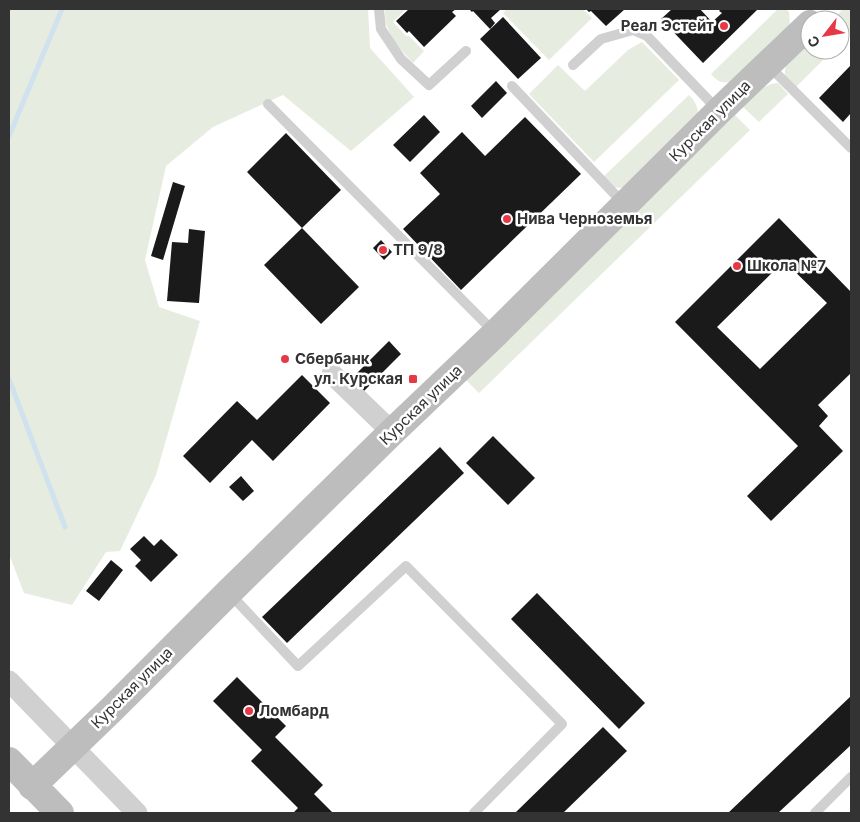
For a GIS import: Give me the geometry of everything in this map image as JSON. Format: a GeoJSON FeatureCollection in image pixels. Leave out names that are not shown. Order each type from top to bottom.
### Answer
{"type":"FeatureCollection","features":[{"type":"Feature","properties":{"kind":"main road","name":"Курская улица"},"geometry":{"type":"LineString","coordinates":[[32,786],[392,432],[496,334],[719,111],[800,33]]}},
{"type":"Feature","properties":{"kind":"main road"},"geometry":{"type":"LineString","coordinates":[[9,761],[60,813]]}},
{"type":"Feature","properties":{"kind":"street"},"geometry":{"type":"LineString","coordinates":[[332,374],[392,432]]}},
{"type":"Feature","properties":{"kind":"street"},"geometry":{"type":"LineString","coordinates":[[9,681],[137,813]]}},
{"type":"Feature","properties":{"kind":"lane"},"geometry":{"type":"LineString","coordinates":[[379,9],[381,29],[401,59],[429,85],[466,51]]}},
{"type":"Feature","properties":{"kind":"lane"},"geometry":{"type":"LineString","coordinates":[[573,65],[602,39],[633,30],[647,36],[719,111]]}},
{"type":"Feature","properties":{"kind":"lane"},"geometry":{"type":"LineString","coordinates":[[767,64],[851,148]]}},
{"type":"Feature","properties":{"kind":"lane"},"geometry":{"type":"LineString","coordinates":[[512,86],[625,205]]}},
{"type":"Feature","properties":{"kind":"lane"},"geometry":{"type":"LineString","coordinates":[[268,104],[496,334]]}},
{"type":"Feature","properties":{"kind":"lane"},"geometry":{"type":"LineString","coordinates":[[229,592],[298,666],[406,566],[562,724],[474,813]]}},
{"type":"Feature","properties":{"kind":"lane"},"geometry":{"type":"LineString","coordinates":[[815,813],[851,778]]}},
{"type":"Feature","properties":{"kind":"shaded area"},"geometry":{"type":"Polygon","coordinates":[[[9,9],[368,9],[370,48],[414,97],[351,151],[283,95],[213,127],[166,166],[145,260],[159,307],[200,321],[156,475],[120,551],[106,552],[72,605],[24,593],[9,554],[9,9]]]}},
{"type":"Feature","properties":{"kind":"shaded area"},"geometry":{"type":"Polygon","coordinates":[[[385,9],[406,9],[393,22],[424,51],[413,63],[390,34],[386,22],[385,9]]]}},
{"type":"Feature","properties":{"kind":"shaded area"},"geometry":{"type":"Polygon","coordinates":[[[507,9],[583,9],[592,18],[549,60],[503,13],[507,9]]]}},
{"type":"Feature","properties":{"kind":"shaded area"},"geometry":{"type":"Polygon","coordinates":[[[778,9],[786,9],[789,12],[790,26],[733,81],[720,82],[716,79],[711,74],[778,9]]]}},
{"type":"Feature","properties":{"kind":"shaded area"},"geometry":{"type":"Polygon","coordinates":[[[851,9],[850,33],[850,10],[842,10],[851,9]]]}},
{"type":"Feature","properties":{"kind":"shaded area"},"geometry":{"type":"Polygon","coordinates":[[[642,42],[679,80],[594,162],[529,94],[558,65],[585,91],[628,50],[642,42]]]}},
{"type":"Feature","properties":{"kind":"shaded area"},"geometry":{"type":"Polygon","coordinates":[[[800,50],[800,60],[823,60],[795,88],[785,75],[787,65],[800,50]]]}},
{"type":"Feature","properties":{"kind":"shaded area"},"geometry":{"type":"Polygon","coordinates":[[[778,83],[788,94],[759,122],[743,107],[763,88],[778,83]]]}},
{"type":"Feature","properties":{"kind":"shaded area"},"geometry":{"type":"Polygon","coordinates":[[[689,95],[696,105],[698,117],[627,187],[619,188],[608,183],[603,177],[689,95]]]}},
{"type":"Feature","properties":{"kind":"shaded area"},"geometry":{"type":"Polygon","coordinates":[[[735,115],[750,130],[479,393],[465,379],[735,115]]]}},
{"type":"Feature","properties":{"kind":"building"},"geometry":{"type":"Polygon","coordinates":[[[409,9],[456,9],[452,12],[456,16],[424,47],[409,31],[407,33],[396,21],[409,9]]]}},
{"type":"Feature","properties":{"kind":"building"},"geometry":{"type":"Polygon","coordinates":[[[469,9],[501,9],[491,18],[495,23],[490,29],[469,9]]]}},
{"type":"Feature","properties":{"kind":"building"},"geometry":{"type":"Polygon","coordinates":[[[586,9],[625,9],[606,26],[591,11],[589,12],[586,9]]]}},
{"type":"Feature","properties":{"kind":"building"},"geometry":{"type":"Polygon","coordinates":[[[672,9],[700,9],[712,22],[722,13],[719,11],[721,9],[757,10],[703,63],[661,19],[672,9]]]}},
{"type":"Feature","properties":{"kind":"building"},"geometry":{"type":"Polygon","coordinates":[[[503,17],[541,58],[518,79],[480,39],[503,17]]]}},
{"type":"Feature","properties":{"kind":"building"},"geometry":{"type":"Polygon","coordinates":[[[851,65],[851,113],[843,122],[819,98],[851,65]]]}},
{"type":"Feature","properties":{"kind":"building"},"geometry":{"type":"Polygon","coordinates":[[[496,81],[507,93],[482,118],[471,106],[496,81]]]}},
{"type":"Feature","properties":{"kind":"building"},"geometry":{"type":"Polygon","coordinates":[[[424,115],[440,132],[410,162],[393,145],[424,115]]]}},
{"type":"Feature","properties":{"kind":"building"},"geometry":{"type":"Polygon","coordinates":[[[525,117],[581,174],[461,290],[403,229],[440,194],[420,173],[462,132],[485,156],[525,117]]]}},
{"type":"Feature","properties":{"kind":"building"},"geometry":{"type":"Polygon","coordinates":[[[286,133],[341,190],[302,228],[247,172],[286,133]]]}},
{"type":"Feature","properties":{"kind":"building"},"geometry":{"type":"Polygon","coordinates":[[[173,182],[185,186],[163,260],[151,256],[173,182]]]}},
{"type":"Feature","properties":{"kind":"building"},"geometry":{"type":"Polygon","coordinates":[[[779,218],[851,292],[851,373],[818,405],[828,416],[819,426],[843,451],[771,521],[747,496],[798,446],[675,322],[779,218]],[[784,261],[717,327],[760,369],[827,303],[784,261]]]}},
{"type":"Feature","properties":{"kind":"building"},"geometry":{"type":"Polygon","coordinates":[[[302,228],[359,287],[321,324],[264,265],[302,228]]]}},
{"type":"Feature","properties":{"kind":"building"},"geometry":{"type":"Polygon","coordinates":[[[189,229],[205,231],[199,303],[167,301],[172,242],[188,243],[189,229]]]}},
{"type":"Feature","properties":{"kind":"building","name":"ТП 9/8"},"geometry":{"type":"Polygon","coordinates":[[[381,240],[392,252],[384,260],[373,248],[381,240]]]}},
{"type":"Feature","properties":{"kind":"building"},"geometry":{"type":"Polygon","coordinates":[[[389,341],[401,354],[363,392],[351,379],[389,341]]]}},
{"type":"Feature","properties":{"kind":"building"},"geometry":{"type":"Polygon","coordinates":[[[302,375],[330,403],[273,461],[252,440],[210,483],[183,456],[237,401],[257,420],[302,375]]]}},
{"type":"Feature","properties":{"kind":"building"},"geometry":{"type":"Polygon","coordinates":[[[493,436],[535,478],[508,505],[466,463],[493,436]]]}},
{"type":"Feature","properties":{"kind":"building"},"geometry":{"type":"Polygon","coordinates":[[[440,447],[464,473],[287,643],[262,617],[440,447]]]}},
{"type":"Feature","properties":{"kind":"building"},"geometry":{"type":"Polygon","coordinates":[[[241,476],[254,491],[243,501],[229,487],[241,476]]]}},
{"type":"Feature","properties":{"kind":"building"},"geometry":{"type":"Polygon","coordinates":[[[144,536],[154,546],[161,539],[178,555],[151,582],[135,566],[141,560],[130,549],[144,536]]]}},
{"type":"Feature","properties":{"kind":"building"},"geometry":{"type":"Polygon","coordinates":[[[111,560],[123,570],[99,601],[86,591],[111,560]]]}},
{"type":"Feature","properties":{"kind":"building"},"geometry":{"type":"Polygon","coordinates":[[[537,593],[645,703],[619,729],[511,619],[537,593]]]}},
{"type":"Feature","properties":{"kind":"building"},"geometry":{"type":"Polygon","coordinates":[[[237,677],[286,726],[275,737],[323,785],[314,794],[333,813],[293,813],[298,808],[251,761],[262,750],[213,701],[237,677]]]}},
{"type":"Feature","properties":{"kind":"building"},"geometry":{"type":"Polygon","coordinates":[[[851,696],[851,745],[778,813],[728,813],[851,696]]]}},
{"type":"Feature","properties":{"kind":"building"},"geometry":{"type":"Polygon","coordinates":[[[603,727],[627,751],[563,813],[515,813],[603,727]]]}},
{"type":"Feature","properties":{"kind":"waterway"},"geometry":{"type":"LineString","coordinates":[[9,136],[62,9]]}},
{"type":"Feature","properties":{"kind":"waterway"},"geometry":{"type":"LineString","coordinates":[[9,379],[65,527]]}},
{"type":"Feature","properties":{"kind":"place","name":"Реал Эстейт"},"geometry":{"type":"Point","coordinates":[724,26]}},
{"type":"Feature","properties":{"kind":"place","name":"Нива Черноземья"},"geometry":{"type":"Point","coordinates":[507,219]}},
{"type":"Feature","properties":{"kind":"place","name":"ТП 9/8"},"geometry":{"type":"Point","coordinates":[383,250]}},
{"type":"Feature","properties":{"kind":"place","name":"Школа №7"},"geometry":{"type":"Point","coordinates":[737,266]}},
{"type":"Feature","properties":{"kind":"place","name":"Сбербанк"},"geometry":{"type":"Point","coordinates":[285,359]}},
{"type":"Feature","properties":{"kind":"place","name":"ул. Курская"},"geometry":{"type":"Point","coordinates":[413,379]}},
{"type":"Feature","properties":{"kind":"place","name":"Ломбард"},"geometry":{"type":"Point","coordinates":[249,711]}}]}
